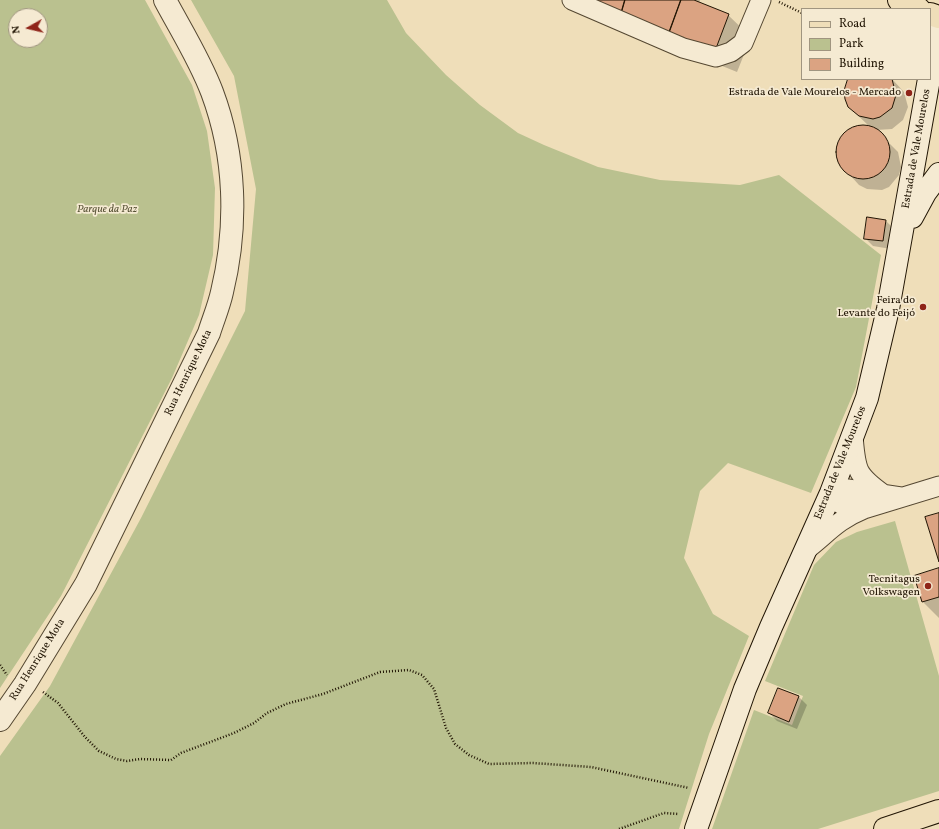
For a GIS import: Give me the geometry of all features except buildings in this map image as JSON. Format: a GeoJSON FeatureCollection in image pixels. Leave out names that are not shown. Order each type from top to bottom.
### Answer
{"type":"FeatureCollection","features":[{"type":"Feature","properties":{"kind":"main road","name":"Rua Henrique Mota"},"geometry":{"type":"LineString","coordinates":[[0,720],[25,684],[86,584],[209,333],[222,293],[230,250],[233,217],[232,184],[225,138],[212,92],[190,44],[165,0]]}},
{"type":"Feature","properties":{"kind":"main road"},"geometry":{"type":"LineString","coordinates":[[899,0],[917,8]]}},
{"type":"Feature","properties":{"kind":"main road"},"geometry":{"type":"LineString","coordinates":[[931,67],[939,18]]}},
{"type":"Feature","properties":{"kind":"main road","name":"Estrada de Vale Mourelos"},"geometry":{"type":"LineString","coordinates":[[697,824],[738,708],[831,493],[873,378],[895,272],[929,80]]}},
{"type":"Feature","properties":{"kind":"main road"},"geometry":{"type":"LineString","coordinates":[[895,272],[915,209],[939,174]]}},
{"type":"Feature","properties":{"kind":"main road"},"geometry":{"type":"LineString","coordinates":[[884,829],[939,812]]}},
{"type":"Feature","properties":{"kind":"street"},"geometry":{"type":"LineString","coordinates":[[572,0],[684,48],[716,57],[731,52],[743,43],[761,0]]}},
{"type":"Feature","properties":{"kind":"street"},"geometry":{"type":"LineString","coordinates":[[853,436],[855,463],[862,478],[892,496]]}},
{"type":"Feature","properties":{"kind":"street"},"geometry":{"type":"LineString","coordinates":[[805,551],[833,526],[847,516],[892,496],[939,486]]}},
{"type":"Feature","properties":{"kind":"street"},"geometry":{"type":"LineString","coordinates":[[864,509],[848,508],[837,502],[831,493],[841,488],[892,496]]}},
{"type":"Feature","properties":{"kind":"path"},"geometry":{"type":"LineString","coordinates":[[773,0],[801,13]]}},
{"type":"Feature","properties":{"kind":"path"},"geometry":{"type":"LineString","coordinates":[[0,665],[10,679]]}},
{"type":"Feature","properties":{"kind":"path"},"geometry":{"type":"LineString","coordinates":[[44,694],[58,703],[99,752],[116,759],[127,761],[140,759],[171,760],[181,753],[234,733],[254,723],[267,713],[286,704],[323,694],[380,672],[409,670],[422,675],[434,689],[446,728],[455,744],[469,755],[488,764],[533,763],[591,768],[695,789]]}},
{"type":"Feature","properties":{"kind":"path"},"geometry":{"type":"LineString","coordinates":[[619,829],[664,812],[679,814],[697,824]]}},
{"type":"Feature","properties":{"kind":"green space","name":"Parque da Paz"},"geometry":{"type":"Polygon","coordinates":[[[0,0],[145,0],[192,85],[207,131],[215,188],[213,255],[199,315],[172,378],[61,596],[0,688],[0,0]]]}},
{"type":"Feature","properties":{"kind":"green space"},"geometry":{"type":"Polygon","coordinates":[[[191,0],[387,0],[406,33],[446,75],[480,105],[518,133],[598,167],[660,180],[740,185],[779,175],[881,255],[856,387],[811,493],[728,463],[700,491],[684,558],[713,614],[749,636],[709,734],[679,829],[0,829],[0,756],[50,686],[141,518],[245,311],[256,189],[234,76],[191,0]]]}},
{"type":"Feature","properties":{"kind":"green space"},"geometry":{"type":"Polygon","coordinates":[[[895,521],[939,676],[939,791],[818,829],[712,829],[754,710],[792,725],[803,696],[765,681],[814,565],[836,542],[857,532],[895,521]]]}},
{"type":"Feature","properties":{"kind":"place","name":"Estrada de Vale Mourelos - Mercado"},"geometry":{"type":"Point","coordinates":[909,93]}},
{"type":"Feature","properties":{"kind":"place","name":"Feira do Levante do Feijó"},"geometry":{"type":"Point","coordinates":[923,307]}},
{"type":"Feature","properties":{"kind":"place","name":"Tecnitagus Volkswagen"},"geometry":{"type":"Point","coordinates":[928,586]}}]}
